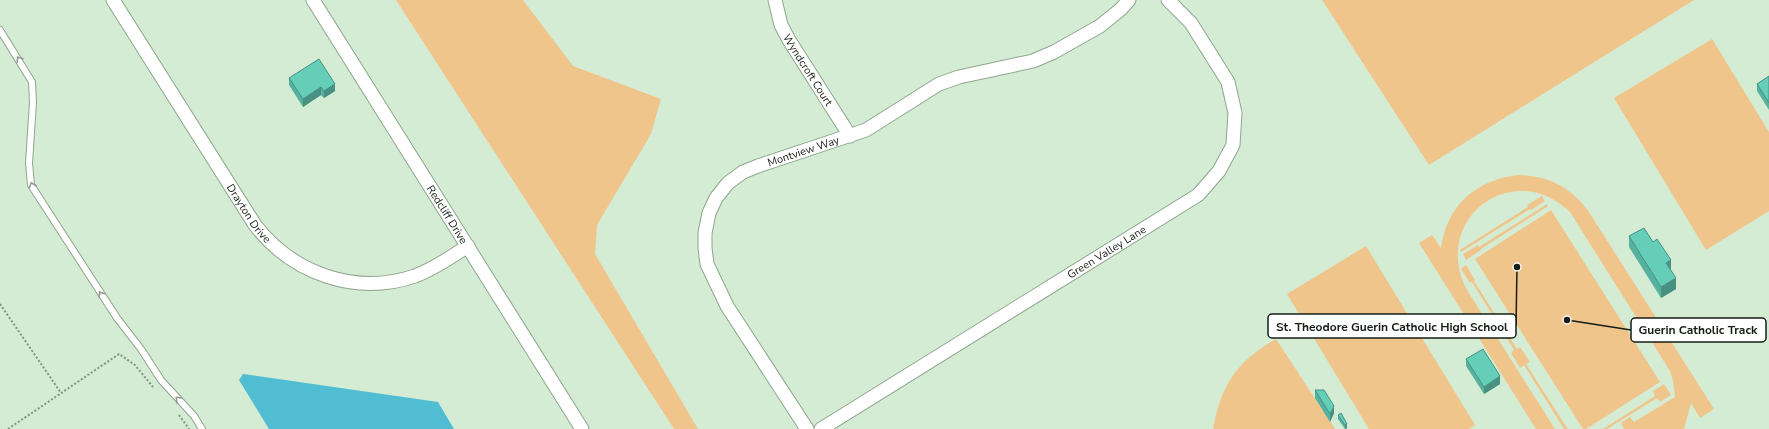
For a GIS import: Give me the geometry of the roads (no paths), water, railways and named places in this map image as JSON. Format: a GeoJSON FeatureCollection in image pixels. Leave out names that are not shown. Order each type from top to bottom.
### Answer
{"type":"FeatureCollection","features":[{"type":"Feature","properties":{"kind":"street","name":"Drayton Drive"},"geometry":{"type":"LineString","coordinates":[[114,0],[255,225],[266,239],[287,256],[313,272],[334,279],[363,283],[377,283],[416,275],[428,270],[468,246]]}},
{"type":"Feature","properties":{"kind":"street","name":"Redcliff Drive"},"geometry":{"type":"LineString","coordinates":[[313,0],[582,429]]}},
{"type":"Feature","properties":{"kind":"street","name":"Wyndcroft Court"},"geometry":{"type":"LineString","coordinates":[[775,0],[780,25],[850,136]]}},
{"type":"Feature","properties":{"kind":"street","name":"Montview Way"},"geometry":{"type":"LineString","coordinates":[[807,429],[727,306],[707,264],[705,233],[709,213],[716,198],[728,183],[743,172],[866,130],[939,84],[959,77],[1033,60],[1054,52],[1100,26],[1121,9],[1129,0]]}},
{"type":"Feature","properties":{"kind":"street","name":"Green Valley Lane"},"geometry":{"type":"LineString","coordinates":[[821,429],[1198,195],[1219,171],[1233,145],[1235,113],[1228,82],[1191,23],[1168,0]]}},
{"type":"Feature","properties":{"kind":"lane"},"geometry":{"type":"LineString","coordinates":[[0,30],[32,82],[33,102],[29,163],[31,185],[117,318],[141,349],[161,380],[194,416],[202,429]]}},
{"type":"Feature","properties":{"kind":"water"},"geometry":{"type":"Polygon","coordinates":[[[243,374],[438,402],[454,429],[269,429],[239,380],[243,374]]]}},
{"type":"Feature","properties":{"kind":"place","name":"St. Theodore Guerin Catholic High School"},"geometry":{"type":"Point","coordinates":[1517,267]}},
{"type":"Feature","properties":{"kind":"place","name":"Guerin Catholic Track"},"geometry":{"type":"Point","coordinates":[1567,320]}}]}
